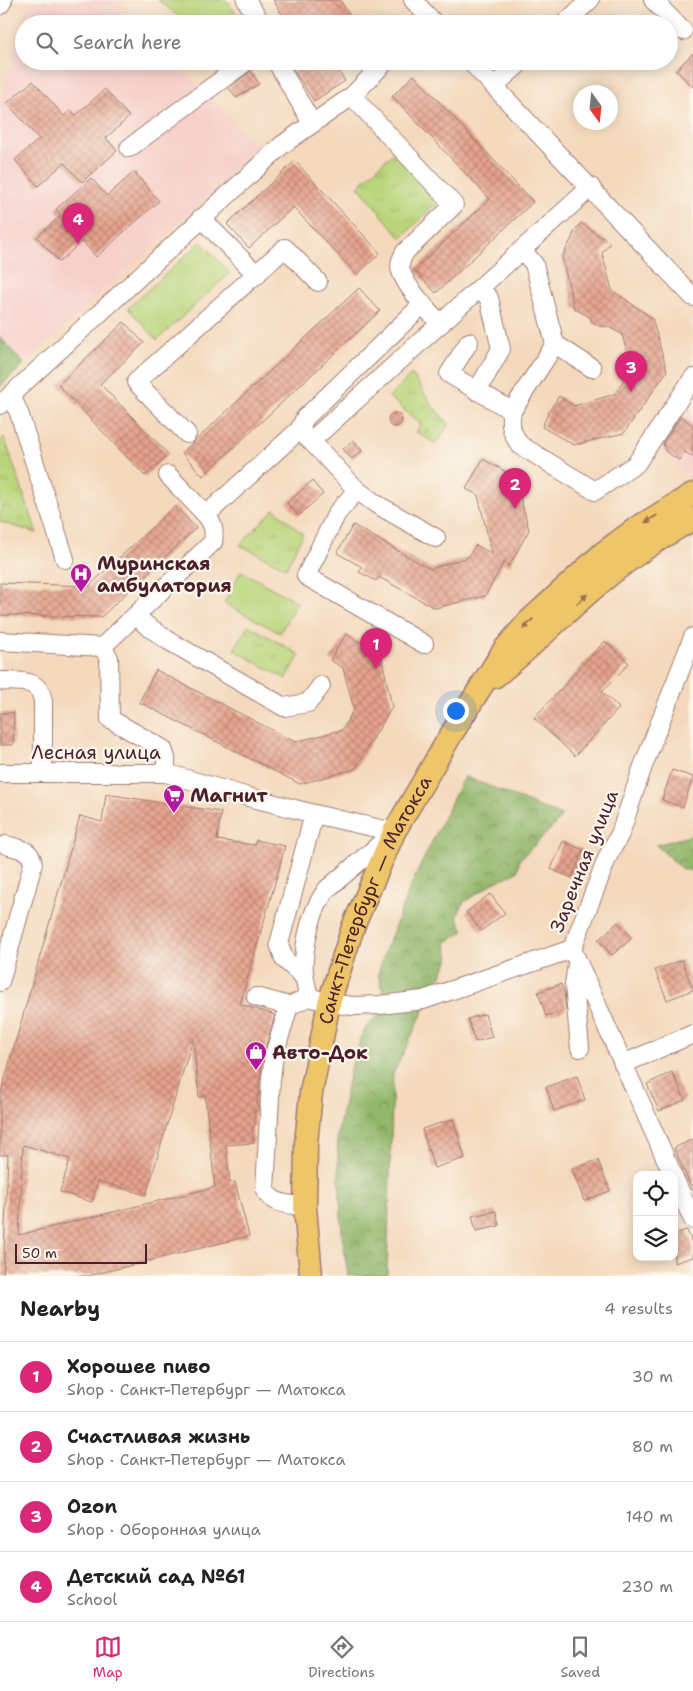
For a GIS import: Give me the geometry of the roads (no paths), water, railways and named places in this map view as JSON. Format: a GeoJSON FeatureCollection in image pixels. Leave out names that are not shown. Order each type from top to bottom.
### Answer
{"type":"FeatureCollection","features":[{"type":"Feature","properties":{"kind":"main road","name":"Санкт-Петербург — Матокса"},"geometry":{"type":"LineString","coordinates":[[311,1276],[305,1206],[306,1144],[319,1000],[394,832],[452,733],[504,650],[528,622],[595,560],[634,530],[693,494]]}},
{"type":"Feature","properties":{"kind":"main road","name":"Санкт-Петербург — Матокса"},"geometry":{"type":"LineString","coordinates":[[480,689],[517,660],[586,594],[616,570],[693,519]]}},
{"type":"Feature","properties":{"kind":"street"},"geometry":{"type":"LineString","coordinates":[[0,5],[3,0]]}},
{"type":"Feature","properties":{"kind":"street"},"geometry":{"type":"LineString","coordinates":[[246,0],[256,15]]}},
{"type":"Feature","properties":{"kind":"street"},"geometry":{"type":"LineString","coordinates":[[413,0],[424,15]]}},
{"type":"Feature","properties":{"kind":"street"},"geometry":{"type":"LineString","coordinates":[[574,15],[590,0]]}},
{"type":"Feature","properties":{"kind":"street"},"geometry":{"type":"LineString","coordinates":[[653,0],[667,15]]}},
{"type":"Feature","properties":{"kind":"street"},"geometry":{"type":"LineString","coordinates":[[678,27],[683,32]]}},
{"type":"Feature","properties":{"kind":"street"},"geometry":{"type":"LineString","coordinates":[[129,148],[235,70]]}},
{"type":"Feature","properties":{"kind":"street"},"geometry":{"type":"LineString","coordinates":[[280,70],[312,123]]}},
{"type":"Feature","properties":{"kind":"street"},"geometry":{"type":"LineString","coordinates":[[65,559],[19,413],[6,400],[282,145],[352,96],[377,70]]}},
{"type":"Feature","properties":{"kind":"street"},"geometry":{"type":"LineString","coordinates":[[479,70],[693,297]]}},
{"type":"Feature","properties":{"kind":"street"},"geometry":{"type":"LineString","coordinates":[[494,86],[512,70]]}},
{"type":"Feature","properties":{"kind":"street"},"geometry":{"type":"LineString","coordinates":[[352,96],[454,205],[401,258],[400,268],[404,277],[422,305],[441,324]]}},
{"type":"Feature","properties":{"kind":"street"},"geometry":{"type":"LineString","coordinates":[[206,515],[441,324],[590,187]]}},
{"type":"Feature","properties":{"kind":"street"},"geometry":{"type":"LineString","coordinates":[[202,218],[256,275]]}},
{"type":"Feature","properties":{"kind":"street"},"geometry":{"type":"LineString","coordinates":[[188,434],[136,382],[285,248],[318,282]]}},
{"type":"Feature","properties":{"kind":"street"},"geometry":{"type":"LineString","coordinates":[[522,250],[534,264],[555,344],[592,368]]}},
{"type":"Feature","properties":{"kind":"street"},"geometry":{"type":"LineString","coordinates":[[477,391],[501,349],[489,298],[479,289]]}},
{"type":"Feature","properties":{"kind":"street"},"geometry":{"type":"LineString","coordinates":[[422,305],[304,418],[305,436],[357,490],[376,504],[436,538]]}},
{"type":"Feature","properties":{"kind":"street"},"geometry":{"type":"LineString","coordinates":[[470,342],[449,374],[512,411]]}},
{"type":"Feature","properties":{"kind":"street"},"geometry":{"type":"LineString","coordinates":[[555,344],[512,411],[510,423],[513,436],[520,445],[595,491],[636,464],[693,378]]}},
{"type":"Feature","properties":{"kind":"street"},"geometry":{"type":"LineString","coordinates":[[0,641],[102,648],[213,542],[212,522],[168,475]]}},
{"type":"Feature","properties":{"kind":"street"},"geometry":{"type":"LineString","coordinates":[[357,490],[336,513],[306,576],[424,644]]}},
{"type":"Feature","properties":{"kind":"street"},"geometry":{"type":"LineString","coordinates":[[136,615],[146,625],[169,641],[284,707],[308,703],[321,686]]}},
{"type":"Feature","properties":{"kind":"street","name":"Заречная улица"},"geometry":{"type":"LineString","coordinates":[[319,1000],[353,1006],[371,1006],[423,1000],[575,957],[608,856],[620,834],[642,769],[693,636]]}},
{"type":"Feature","properties":{"kind":"street"},"geometry":{"type":"LineString","coordinates":[[102,648],[109,658],[110,719],[163,749],[166,758],[166,773]]}},
{"type":"Feature","properties":{"kind":"street"},"geometry":{"type":"LineString","coordinates":[[0,680],[31,683],[42,692],[43,773]]}},
{"type":"Feature","properties":{"kind":"street","name":"Лесная улица"},"geometry":{"type":"LineString","coordinates":[[0,773],[166,773],[314,814],[394,832]]}},
{"type":"Feature","properties":{"kind":"street"},"geometry":{"type":"LineString","coordinates":[[256,997],[289,1006],[319,1000],[304,977],[284,958],[279,944],[314,814]]}},
{"type":"Feature","properties":{"kind":"street"},"geometry":{"type":"LineString","coordinates":[[304,977],[304,959],[312,922],[319,901],[327,889],[394,832]]}},
{"type":"Feature","properties":{"kind":"street"},"geometry":{"type":"LineString","coordinates":[[0,982],[33,864],[32,856],[26,851],[6,845]]}},
{"type":"Feature","properties":{"kind":"street"},"geometry":{"type":"LineString","coordinates":[[575,957],[574,985],[580,1048]]}},
{"type":"Feature","properties":{"kind":"street"},"geometry":{"type":"LineString","coordinates":[[575,957],[672,1171]]}},
{"type":"Feature","properties":{"kind":"street"},"geometry":{"type":"LineString","coordinates":[[289,1006],[274,1056],[271,1078],[265,1190],[273,1200],[305,1206]]}},
{"type":"Feature","properties":{"kind":"street"},"geometry":{"type":"LineString","coordinates":[[623,1064],[693,1034]]}},
{"type":"Feature","properties":{"kind":"street"},"geometry":{"type":"LineString","coordinates":[[678,1185],[693,1220]]}},
{"type":"Feature","properties":{"kind":"place","name":"Детский сад №61"},"geometry":{"type":"Point","coordinates":[78,244]}},
{"type":"Feature","properties":{"kind":"place","name":"Ozon"},"geometry":{"type":"Point","coordinates":[631,392]}},
{"type":"Feature","properties":{"kind":"place","name":"Счастливая жизнь"},"geometry":{"type":"Point","coordinates":[515,509]}},
{"type":"Feature","properties":{"kind":"place","name":"Муринская амбулатория"},"geometry":{"type":"Point","coordinates":[81,593]}},
{"type":"Feature","properties":{"kind":"place","name":"Хорошее пиво"},"geometry":{"type":"Point","coordinates":[376,669]}},
{"type":"Feature","properties":{"kind":"place","name":"Магнит"},"geometry":{"type":"Point","coordinates":[174,814]}},
{"type":"Feature","properties":{"kind":"place","name":"Авто-Док"},"geometry":{"type":"Point","coordinates":[256,1071]}}]}
